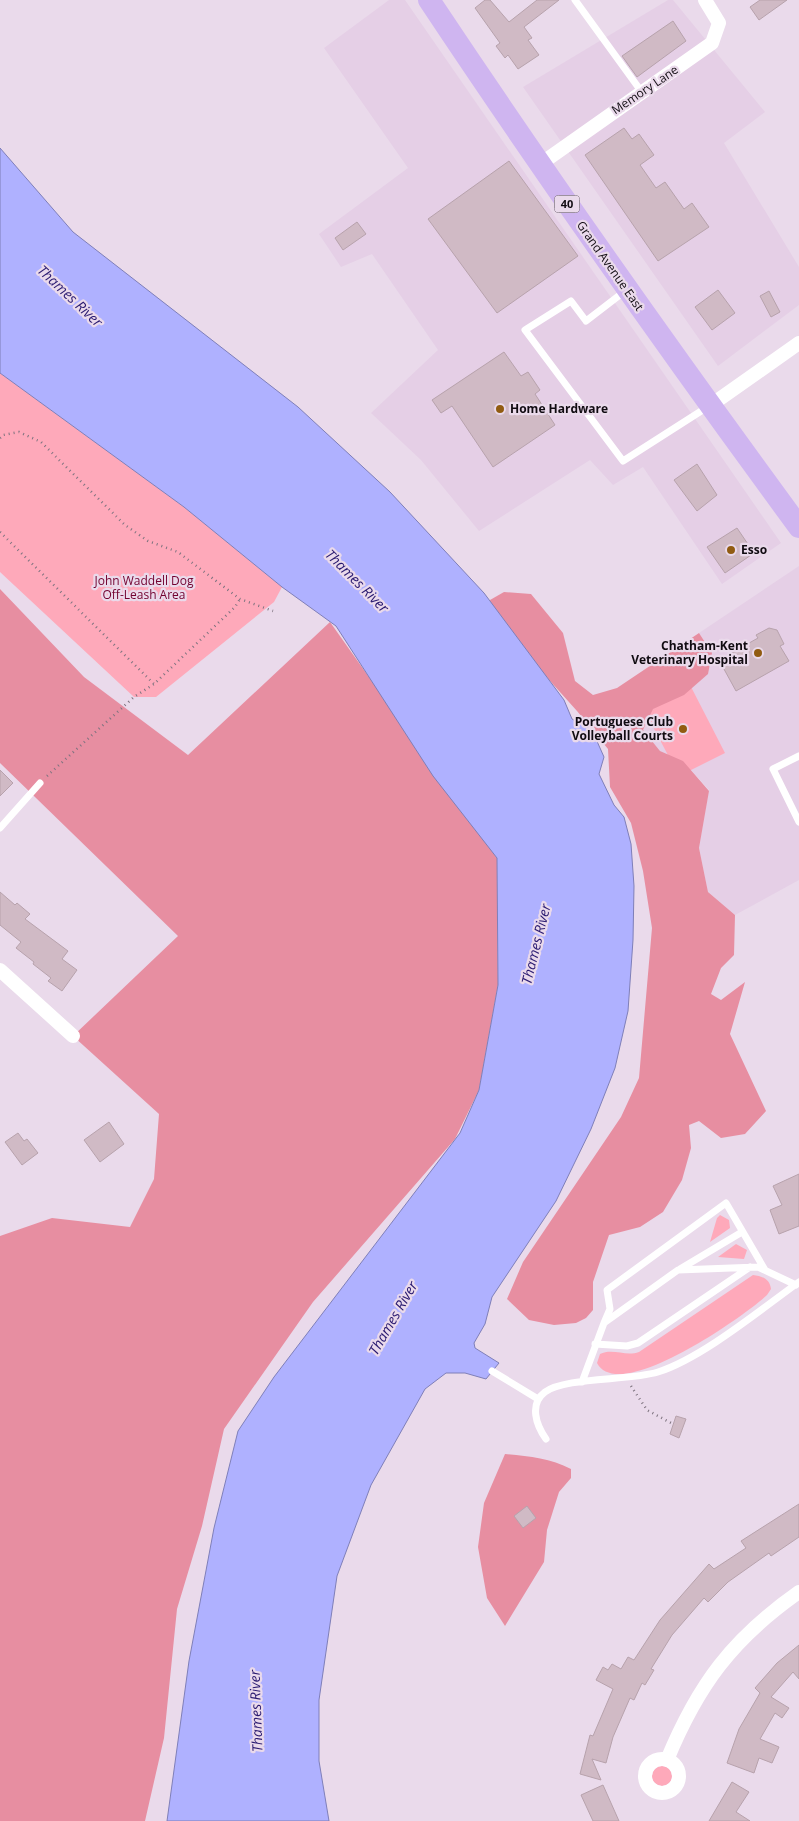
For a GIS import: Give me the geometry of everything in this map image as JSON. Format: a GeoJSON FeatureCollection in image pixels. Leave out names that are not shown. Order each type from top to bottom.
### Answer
{"type":"FeatureCollection","features":[{"type":"Feature","properties":{"kind":"main road","name":"Grand Avenue East"},"geometry":{"type":"LineString","coordinates":[[429,0],[539,165],[799,527]]}},
{"type":"Feature","properties":{"kind":"street","name":"Memory Lane"},"geometry":{"type":"LineString","coordinates":[[539,165],[641,91],[712,43],[719,23],[705,0]]}},
{"type":"Feature","properties":{"kind":"street"},"geometry":{"type":"LineString","coordinates":[[711,404],[799,343]]}},
{"type":"Feature","properties":{"kind":"street"},"geometry":{"type":"LineString","coordinates":[[0,970],[73,1036]]}},
{"type":"Feature","properties":{"kind":"street"},"geometry":{"type":"LineString","coordinates":[[667,1760],[692,1705],[716,1669],[745,1636],[799,1592]]}},
{"type":"Feature","properties":{"kind":"lane"},"geometry":{"type":"LineString","coordinates":[[575,0],[641,91]]}},
{"type":"Feature","properties":{"kind":"lane"},"geometry":{"type":"LineString","coordinates":[[627,290],[586,321],[571,301],[524,330],[623,461],[711,404]]}},
{"type":"Feature","properties":{"kind":"lane"},"geometry":{"type":"LineString","coordinates":[[799,756],[773,769],[799,822]]}},
{"type":"Feature","properties":{"kind":"lane"},"geometry":{"type":"LineString","coordinates":[[0,828],[40,783]]}},
{"type":"Feature","properties":{"kind":"lane"},"geometry":{"type":"LineString","coordinates":[[582,1382],[595,1344],[610,1310],[608,1290],[726,1203],[765,1270]]}},
{"type":"Feature","properties":{"kind":"lane"},"geometry":{"type":"LineString","coordinates":[[604,1324],[678,1270],[742,1232]]}},
{"type":"Feature","properties":{"kind":"lane"},"geometry":{"type":"LineString","coordinates":[[678,1270],[750,1267],[765,1270],[797,1283]]}},
{"type":"Feature","properties":{"kind":"lane"},"geometry":{"type":"LineString","coordinates":[[595,1344],[627,1346],[638,1343],[750,1267]]}},
{"type":"Feature","properties":{"kind":"lane"},"geometry":{"type":"LineString","coordinates":[[546,1439],[536,1419],[538,1399],[553,1387],[582,1382],[626,1379],[658,1372],[691,1357],[797,1283]]}},
{"type":"Feature","properties":{"kind":"lane"},"geometry":{"type":"LineString","coordinates":[[492,1371],[538,1399]]}},
{"type":"Feature","properties":{"kind":"path"},"geometry":{"type":"LineString","coordinates":[[0,438],[3,435],[18,432],[41,442],[125,525],[148,541],[178,552],[240,599],[273,611]]}},
{"type":"Feature","properties":{"kind":"path"},"geometry":{"type":"LineString","coordinates":[[0,532],[154,684]]}},
{"type":"Feature","properties":{"kind":"path"},"geometry":{"type":"LineString","coordinates":[[40,783],[134,697],[154,684],[235,607],[240,599]]}},
{"type":"Feature","properties":{"kind":"path"},"geometry":{"type":"LineString","coordinates":[[626,1379],[647,1410],[671,1423]]}},
{"type":"Feature","properties":{"kind":"shaded area"},"geometry":{"type":"Polygon","coordinates":[[[389,0],[405,0],[781,543],[722,584],[643,467],[613,485],[590,460],[479,531],[421,460],[371,413],[438,350],[372,254],[341,267],[319,234],[408,168],[324,48],[389,0]]]}},
{"type":"Feature","properties":{"kind":"shaded area"},"geometry":{"type":"Polygon","coordinates":[[[668,0],[673,0],[765,112],[724,143],[799,267],[799,305],[718,366],[523,87],[668,0]]]}},
{"type":"Feature","properties":{"kind":"shaded area"},"geometry":{"type":"Polygon","coordinates":[[[799,566],[799,880],[735,915],[708,892],[699,848],[709,790],[683,761],[660,751],[643,730],[653,709],[712,653],[699,633],[799,566]]]}},
{"type":"Feature","properties":{"kind":"shaded area"},"geometry":{"type":"Polygon","coordinates":[[[0,589],[84,677],[188,755],[330,622],[497,858],[498,985],[479,1090],[455,1139],[313,1302],[224,1429],[202,1526],[177,1609],[164,1738],[145,1821],[0,1821],[0,1236],[52,1218],[130,1227],[154,1179],[159,1114],[73,1036],[178,936],[0,763],[0,589]]]}},
{"type":"Feature","properties":{"kind":"shaded area"},"geometry":{"type":"Polygon","coordinates":[[[504,592],[531,594],[563,633],[575,681],[593,695],[617,688],[699,633],[712,653],[708,674],[684,695],[653,709],[643,730],[660,751],[683,761],[709,791],[699,848],[708,892],[735,915],[734,955],[721,968],[711,994],[721,1000],[745,982],[730,1034],[766,1111],[745,1134],[721,1138],[699,1121],[689,1125],[691,1148],[682,1180],[663,1212],[640,1227],[609,1235],[593,1282],[593,1310],[586,1318],[576,1323],[554,1325],[529,1320],[507,1299],[523,1262],[621,1117],[639,1078],[652,928],[643,871],[631,823],[610,787],[608,749],[577,711],[492,616],[490,600],[504,592]]]}},
{"type":"Feature","properties":{"kind":"shaded area"},"geometry":{"type":"Polygon","coordinates":[[[505,1454],[555,1462],[571,1469],[571,1478],[559,1492],[547,1530],[544,1562],[505,1626],[487,1598],[478,1547],[484,1503],[505,1454]]]}},
{"type":"Feature","properties":{"kind":"green space","name":"John Waddell Dog Off-Leash Area"},"geometry":{"type":"Polygon","coordinates":[[[0,373],[184,507],[282,587],[274,602],[156,697],[134,697],[0,572],[0,373]]]}},
{"type":"Feature","properties":{"kind":"green space","name":"Portuguese Club Volleyball Courts"},"geometry":{"type":"Polygon","coordinates":[[[688,681],[725,753],[679,776],[641,704],[688,681]]]}},
{"type":"Feature","properties":{"kind":"green space"},"geometry":{"type":"Polygon","coordinates":[[[720,1215],[729,1220],[730,1228],[710,1242],[717,1218],[720,1215]]]}},
{"type":"Feature","properties":{"kind":"green space"},"geometry":{"type":"Polygon","coordinates":[[[736,1244],[747,1250],[744,1259],[718,1257],[736,1244]]]}},
{"type":"Feature","properties":{"kind":"green space"},"geometry":{"type":"Polygon","coordinates":[[[753,1275],[767,1280],[771,1289],[767,1295],[735,1320],[682,1352],[655,1365],[630,1373],[610,1373],[597,1363],[600,1354],[605,1352],[629,1354],[639,1352],[753,1275]]]}},
{"type":"Feature","properties":{"kind":"green space"},"geometry":{"type":"Polygon","coordinates":[[[662,1766],[669,1769],[672,1776],[669,1783],[662,1786],[655,1783],[652,1776],[655,1769],[662,1766]]]}},
{"type":"Feature","properties":{"kind":"water","name":"Thames River"},"geometry":{"type":"Polygon","coordinates":[[[0,148],[73,232],[298,407],[390,492],[484,593],[564,700],[572,719],[592,730],[604,757],[599,774],[614,805],[624,817],[631,844],[634,886],[633,940],[628,1011],[615,1068],[591,1129],[556,1201],[492,1297],[485,1324],[474,1343],[475,1348],[499,1363],[486,1379],[465,1373],[446,1373],[425,1389],[371,1485],[337,1576],[319,1700],[319,1761],[329,1821],[167,1821],[189,1661],[214,1528],[238,1431],[274,1377],[460,1133],[479,1090],[498,985],[497,858],[433,776],[336,626],[282,587],[184,507],[0,373],[0,148]]]}},
{"type":"Feature","properties":{"kind":"building"},"geometry":{"type":"Polygon","coordinates":[[[485,0],[490,0],[509,22],[537,0],[559,0],[524,27],[532,38],[528,40],[539,55],[518,69],[508,55],[505,58],[496,46],[500,43],[475,8],[485,0]]]}},
{"type":"Feature","properties":{"kind":"building"},"geometry":{"type":"Polygon","coordinates":[[[760,0],[787,0],[759,20],[750,7],[760,0]]]}},
{"type":"Feature","properties":{"kind":"building"},"geometry":{"type":"Polygon","coordinates":[[[673,21],[686,41],[637,77],[622,56],[673,21]]]}},
{"type":"Feature","properties":{"kind":"building"},"geometry":{"type":"Polygon","coordinates":[[[624,128],[632,139],[639,134],[654,155],[640,165],[656,188],[665,182],[684,209],[692,203],[709,227],[658,261],[585,155],[624,128]]]}},
{"type":"Feature","properties":{"kind":"building"},"geometry":{"type":"Polygon","coordinates":[[[509,161],[578,256],[497,313],[428,219],[509,161]]]}},
{"type":"Feature","properties":{"kind":"building"},"geometry":{"type":"Polygon","coordinates":[[[357,222],[366,234],[343,250],[335,238],[357,222]]]}},
{"type":"Feature","properties":{"kind":"building"},"geometry":{"type":"Polygon","coordinates":[[[718,290],[735,313],[712,330],[695,307],[718,290]]]}},
{"type":"Feature","properties":{"kind":"building"},"geometry":{"type":"Polygon","coordinates":[[[769,291],[780,312],[771,317],[760,296],[769,291]]]}},
{"type":"Feature","properties":{"kind":"building","name":"Home Hardware"},"geometry":{"type":"Polygon","coordinates":[[[504,352],[521,376],[528,372],[540,390],[535,394],[555,425],[493,467],[452,406],[441,413],[432,400],[504,352]]]}},
{"type":"Feature","properties":{"kind":"building"},"geometry":{"type":"Polygon","coordinates":[[[697,464],[717,495],[697,511],[674,480],[697,464]]]}},
{"type":"Feature","properties":{"kind":"building","name":"Esso"},"geometry":{"type":"Polygon","coordinates":[[[737,528],[754,553],[725,573],[707,547],[737,528]]]}},
{"type":"Feature","properties":{"kind":"building","name":"Chatham-Kent Veterinary Hospital"},"geometry":{"type":"Polygon","coordinates":[[[769,628],[777,630],[784,644],[780,646],[789,661],[736,691],[719,660],[758,638],[756,635],[769,628]]]}},
{"type":"Feature","properties":{"kind":"building"},"geometry":{"type":"Polygon","coordinates":[[[0,770],[13,783],[0,796],[0,770]]]}},
{"type":"Feature","properties":{"kind":"building"},"geometry":{"type":"Polygon","coordinates":[[[0,892],[15,905],[17,903],[30,914],[25,919],[68,951],[62,959],[77,970],[62,991],[48,981],[51,978],[16,948],[21,942],[0,925],[0,892]]]}},
{"type":"Feature","properties":{"kind":"building"},"geometry":{"type":"Polygon","coordinates":[[[109,1122],[124,1144],[100,1162],[84,1140],[109,1122]]]}},
{"type":"Feature","properties":{"kind":"building"},"geometry":{"type":"Polygon","coordinates":[[[18,1133],[24,1141],[27,1139],[38,1153],[22,1165],[5,1142],[18,1133]]]}},
{"type":"Feature","properties":{"kind":"building"},"geometry":{"type":"Polygon","coordinates":[[[799,1174],[799,1226],[779,1234],[770,1210],[782,1205],[773,1186],[799,1174]]]}},
{"type":"Feature","properties":{"kind":"building"},"geometry":{"type":"Polygon","coordinates":[[[676,1416],[686,1419],[679,1438],[670,1434],[676,1416]]]}},
{"type":"Feature","properties":{"kind":"building"},"geometry":{"type":"Polygon","coordinates":[[[799,1504],[799,1537],[771,1556],[769,1553],[728,1582],[708,1602],[704,1598],[672,1635],[651,1669],[654,1670],[645,1685],[642,1683],[634,1700],[630,1698],[613,1737],[606,1763],[592,1759],[601,1780],[580,1774],[590,1735],[593,1736],[613,1689],[596,1680],[603,1667],[608,1670],[612,1664],[621,1669],[628,1657],[634,1660],[660,1620],[709,1564],[714,1569],[746,1548],[741,1541],[799,1504]]]}},
{"type":"Feature","properties":{"kind":"building"},"geometry":{"type":"Polygon","coordinates":[[[527,1506],[536,1518],[523,1528],[514,1516],[527,1506]]]}},
{"type":"Feature","properties":{"kind":"building"},"geometry":{"type":"Polygon","coordinates":[[[799,1645],[799,1679],[793,1672],[771,1697],[789,1708],[782,1718],[775,1713],[760,1739],[779,1747],[772,1763],[759,1758],[754,1773],[727,1763],[739,1729],[760,1693],[755,1688],[777,1663],[799,1645]]]}},
{"type":"Feature","properties":{"kind":"building"},"geometry":{"type":"Polygon","coordinates":[[[732,1782],[749,1792],[736,1812],[750,1821],[709,1821],[732,1782]]]}},
{"type":"Feature","properties":{"kind":"building"},"geometry":{"type":"Polygon","coordinates":[[[603,1785],[619,1821],[593,1821],[581,1795],[603,1785]]]}},
{"type":"Feature","properties":{"kind":"place","name":"Home Hardware"},"geometry":{"type":"Point","coordinates":[500,409]}},
{"type":"Feature","properties":{"kind":"place","name":"Esso"},"geometry":{"type":"Point","coordinates":[731,550]}},
{"type":"Feature","properties":{"kind":"place","name":"Chatham-Kent Veterinary Hospital"},"geometry":{"type":"Point","coordinates":[758,653]}},
{"type":"Feature","properties":{"kind":"place","name":"Portuguese Club Volleyball Courts"},"geometry":{"type":"Point","coordinates":[683,729]}}]}
